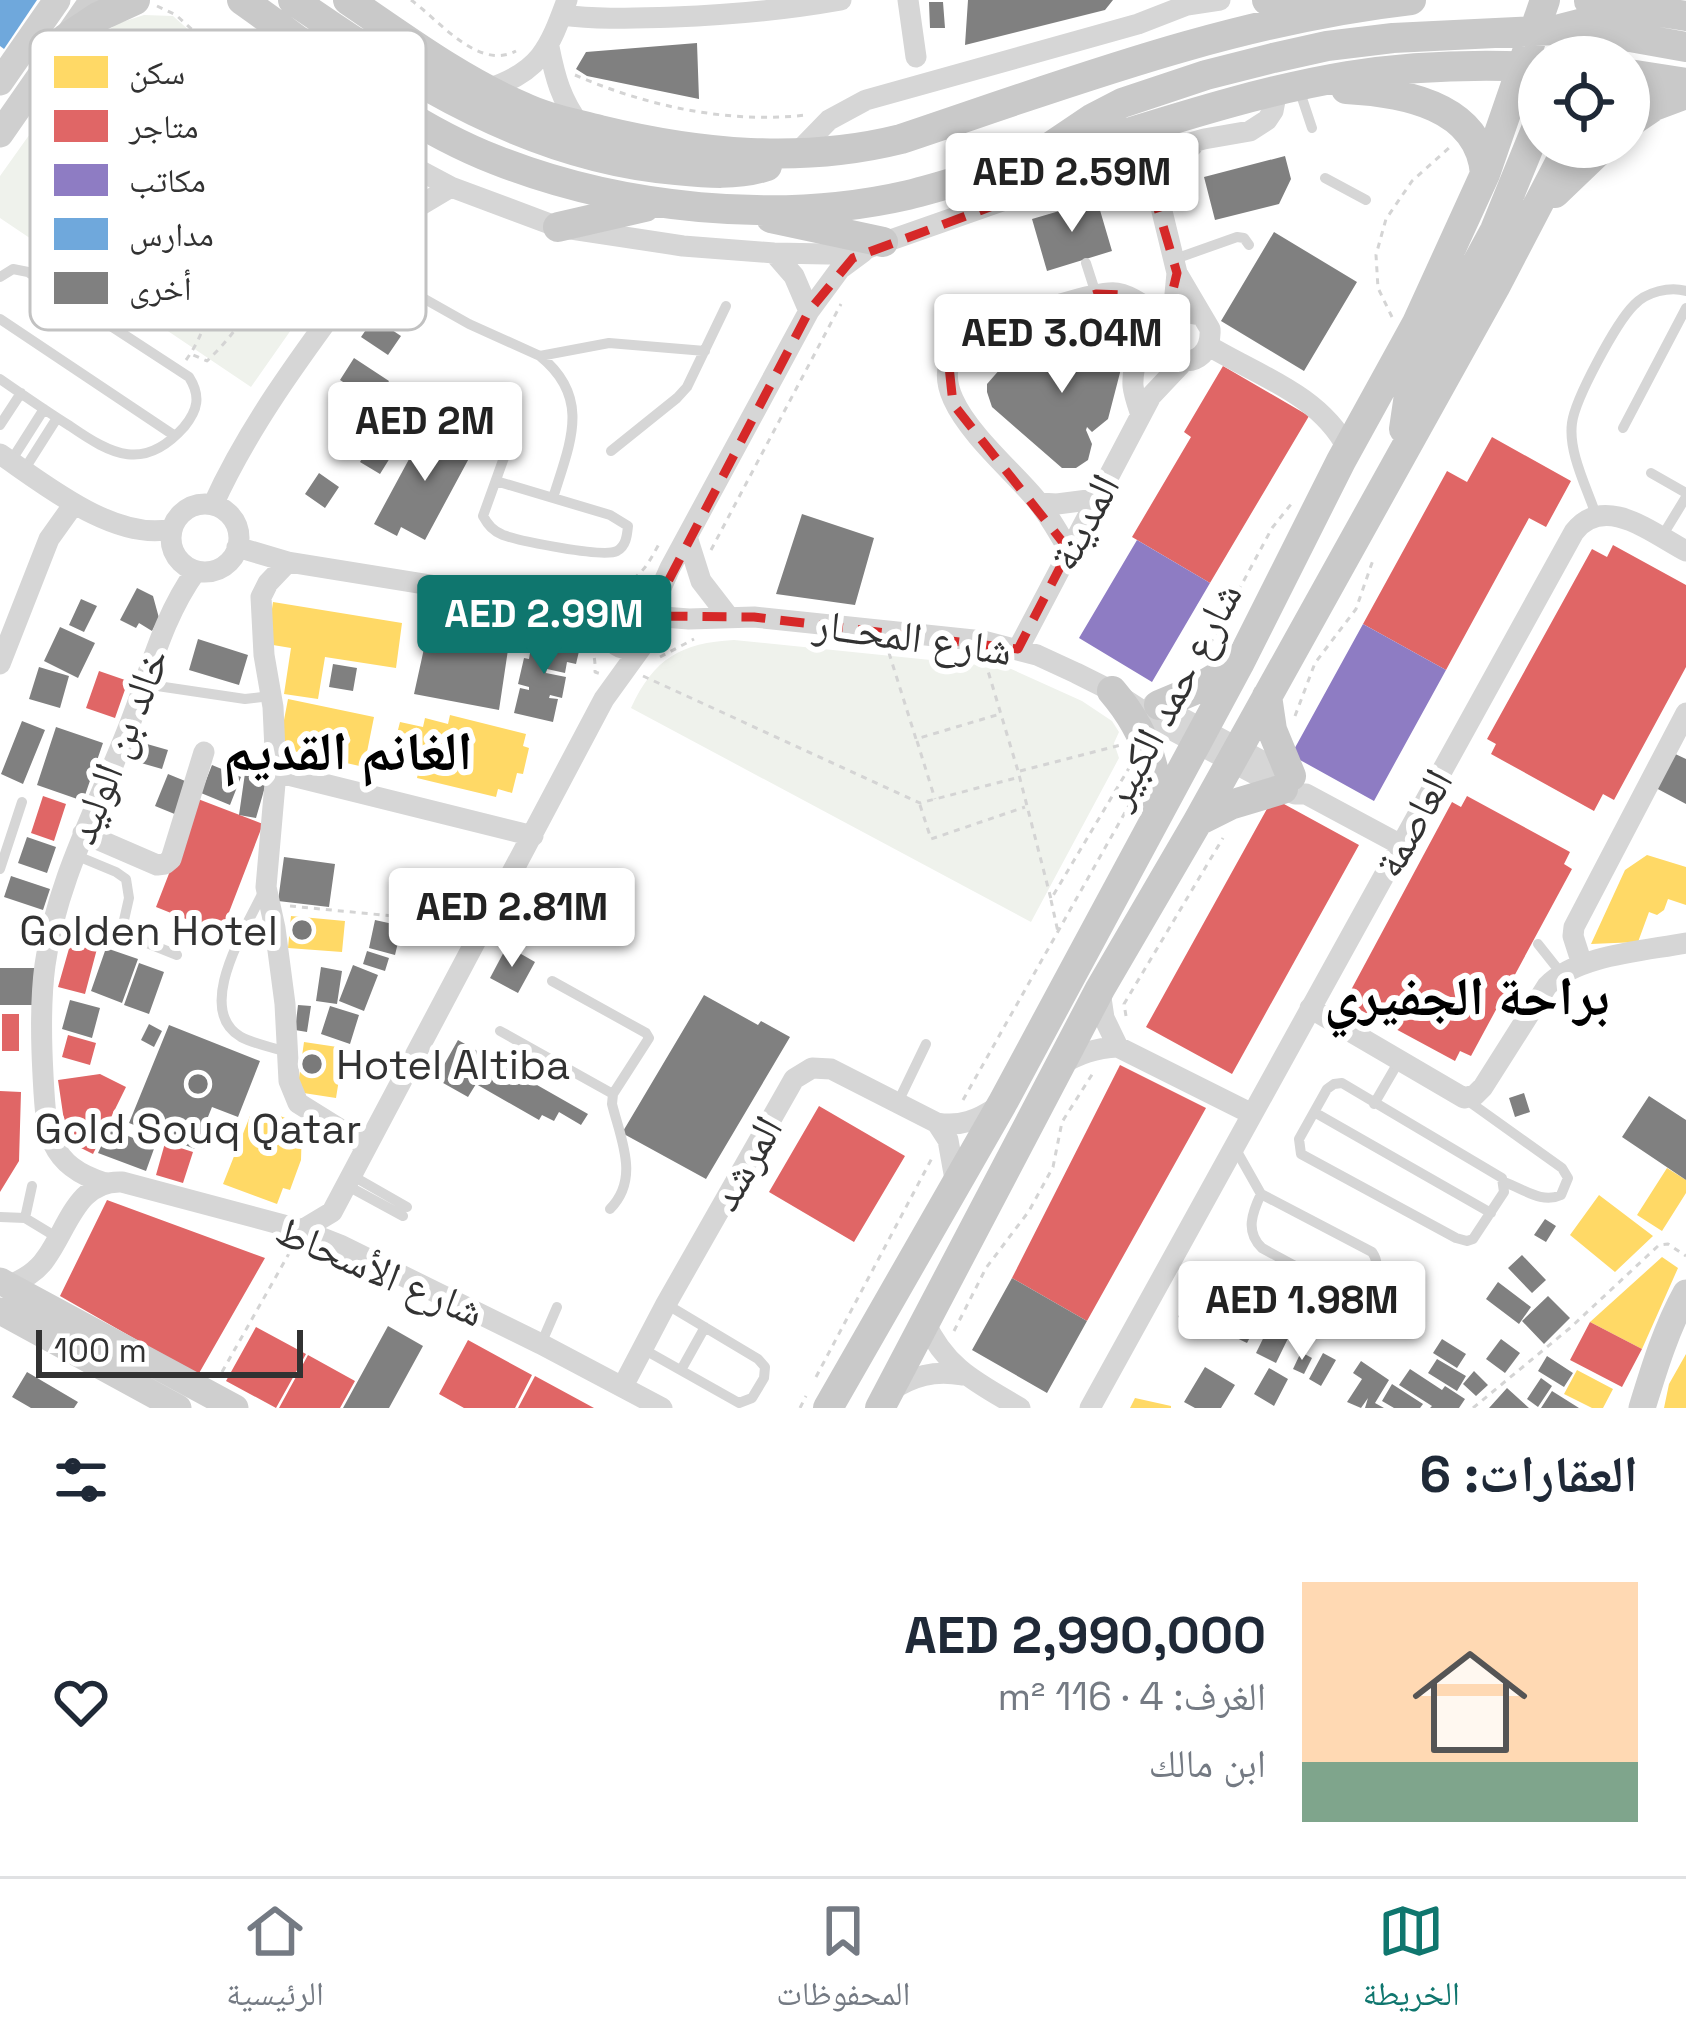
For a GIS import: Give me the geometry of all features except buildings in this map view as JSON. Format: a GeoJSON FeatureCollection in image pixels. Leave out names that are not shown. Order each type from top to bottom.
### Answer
{"type":"FeatureCollection","features":[{"type":"Feature","properties":{"kind":"main road"},"geometry":{"type":"LineString","coordinates":[[79,30],[135,0]]}},
{"type":"Feature","properties":{"kind":"main road"},"geometry":{"type":"LineString","coordinates":[[242,0],[285,12],[318,30]]}},
{"type":"Feature","properties":{"kind":"main road"},"geometry":{"type":"LineString","coordinates":[[348,0],[394,30]]}},
{"type":"Feature","properties":{"kind":"main road"},"geometry":{"type":"LineString","coordinates":[[1267,0],[1319,14]]}},
{"type":"Feature","properties":{"kind":"main road"},"geometry":{"type":"LineString","coordinates":[[426,51],[522,107],[580,124],[701,148],[795,155],[901,140],[1179,47],[1319,14],[1411,0]]}},
{"type":"Feature","properties":{"kind":"main road"},"geometry":{"type":"LineString","coordinates":[[1548,0],[1582,27],[1686,47]]}},
{"type":"Feature","properties":{"kind":"main road","name":"شارع حمد الكبير"},"geometry":{"type":"LineString","coordinates":[[1534,36],[1548,0]]}},
{"type":"Feature","properties":{"kind":"main road"},"geometry":{"type":"LineString","coordinates":[[1036,158],[1122,104],[1206,75],[1327,46],[1376,39],[1534,33],[1686,16]]}},
{"type":"Feature","properties":{"kind":"main road"},"geometry":{"type":"LineString","coordinates":[[426,123],[476,152],[564,183],[663,203],[799,208],[906,195],[1287,88],[1416,68],[1518,66]]}},
{"type":"Feature","properties":{"kind":"main road"},"geometry":{"type":"LineString","coordinates":[[1650,77],[1686,83]]}},
{"type":"Feature","properties":{"kind":"main road"},"geometry":{"type":"LineString","coordinates":[[426,88],[555,145],[641,166],[701,172],[757,169],[795,155]]}},
{"type":"Feature","properties":{"kind":"main road"},"geometry":{"type":"LineString","coordinates":[[1287,88],[1381,91],[1427,103],[1469,131],[1481,151],[1485,174]]}},
{"type":"Feature","properties":{"kind":"main road"},"geometry":{"type":"LineString","coordinates":[[1650,109],[1686,94]]}},
{"type":"Feature","properties":{"kind":"main road","name":"شارع حمد الكبير"},"geometry":{"type":"LineString","coordinates":[[828,1408],[1002,1104],[1147,801],[1199,735],[1239,664],[1347,448],[1417,323],[1518,95]]}},
{"type":"Feature","properties":{"kind":"main road"},"geometry":{"type":"LineString","coordinates":[[1404,447],[1409,395],[1419,371],[1495,230],[1520,168]]}},
{"type":"Feature","properties":{"kind":"main road","name":"شارع حمد الكبير"},"geometry":{"type":"LineString","coordinates":[[885,1400],[1100,989],[1198,821],[1557,168]]}},
{"type":"Feature","properties":{"kind":"main road"},"geometry":{"type":"LineString","coordinates":[[1534,214],[1581,168]]}},
{"type":"Feature","properties":{"kind":"main road"},"geometry":{"type":"LineString","coordinates":[[557,227],[663,203]]}},
{"type":"Feature","properties":{"kind":"main road"},"geometry":{"type":"LineString","coordinates":[[742,209],[875,245]]}},
{"type":"Feature","properties":{"kind":"main road"},"geometry":{"type":"LineString","coordinates":[[1160,705],[1239,664]]}},
{"type":"Feature","properties":{"kind":"main road"},"geometry":{"type":"LineString","coordinates":[[1112,691],[1143,736],[1156,779],[1147,801]]}},
{"type":"Feature","properties":{"kind":"main road"},"geometry":{"type":"LineString","coordinates":[[1198,821],[1247,799],[1294,786],[1277,747],[1267,696]]}},
{"type":"Feature","properties":{"kind":"street"},"geometry":{"type":"LineString","coordinates":[[36,30],[57,0]]}},
{"type":"Feature","properties":{"kind":"street"},"geometry":{"type":"LineString","coordinates":[[72,30],[93,0]]}},
{"type":"Feature","properties":{"kind":"street"},"geometry":{"type":"LineString","coordinates":[[488,89],[547,57],[565,8],[621,19],[841,0]]}},
{"type":"Feature","properties":{"kind":"street"},"geometry":{"type":"LineString","coordinates":[[908,0],[916,57]]}},
{"type":"Feature","properties":{"kind":"street"},"geometry":{"type":"LineString","coordinates":[[1138,24],[1149,0]]}},
{"type":"Feature","properties":{"kind":"street"},"geometry":{"type":"LineString","coordinates":[[795,155],[830,121],[866,100],[1138,24],[1183,3],[1220,0]]}},
{"type":"Feature","properties":{"kind":"street"},"geometry":{"type":"LineString","coordinates":[[0,82],[30,39]]}},
{"type":"Feature","properties":{"kind":"street"},"geometry":{"type":"LineString","coordinates":[[547,57],[561,96],[580,124]]}},
{"type":"Feature","properties":{"kind":"street"},"geometry":{"type":"LineString","coordinates":[[426,173],[557,227],[682,246],[827,254],[875,245],[1076,175],[1240,133],[1258,126],[1287,88]]}},
{"type":"Feature","properties":{"kind":"street"},"geometry":{"type":"LineString","coordinates":[[0,134],[30,91]]}},
{"type":"Feature","properties":{"kind":"street"},"geometry":{"type":"LineString","coordinates":[[1159,199],[1175,162],[1196,142]]}},
{"type":"Feature","properties":{"kind":"street"},"geometry":{"type":"LineString","coordinates":[[1076,175],[1123,176],[1159,199],[1176,266],[1210,328],[1209,346],[1195,360],[1175,355],[1162,331],[1169,319],[1176,266]]}},
{"type":"Feature","properties":{"kind":"street"},"geometry":{"type":"LineString","coordinates":[[426,202],[451,187]]}},
{"type":"Feature","properties":{"kind":"street"},"geometry":{"type":"LineString","coordinates":[[604,699],[648,654],[650,616],[670,568],[809,311],[840,269],[875,245]]}},
{"type":"Feature","properties":{"kind":"street"},"geometry":{"type":"LineString","coordinates":[[774,253],[794,276],[809,311]]}},
{"type":"Feature","properties":{"kind":"street"},"geometry":{"type":"LineString","coordinates":[[1069,550],[1039,503],[953,404],[948,392],[949,366],[955,352],[979,332],[1096,294],[1116,293],[1169,319],[1191,312],[1200,315]]}},
{"type":"Feature","properties":{"kind":"street"},"geometry":{"type":"LineString","coordinates":[[1131,299],[1144,326],[1133,387],[1146,406]]}},
{"type":"Feature","properties":{"kind":"street"},"geometry":{"type":"LineString","coordinates":[[213,505],[238,453],[323,330]]}},
{"type":"Feature","properties":{"kind":"street"},"geometry":{"type":"LineString","coordinates":[[1209,346],[1305,401],[1334,427],[1347,448]]}},
{"type":"Feature","properties":{"kind":"street","name":"المدينة"},"geometry":{"type":"LineString","coordinates":[[1018,649],[1175,355]]}},
{"type":"Feature","properties":{"kind":"street"},"geometry":{"type":"LineString","coordinates":[[12,462],[74,504],[111,521],[157,532],[172,529]]}},
{"type":"Feature","properties":{"kind":"street"},"geometry":{"type":"LineString","coordinates":[[1039,503],[1096,499]]}},
{"type":"Feature","properties":{"kind":"street"},"geometry":{"type":"LineString","coordinates":[[0,664],[49,539],[74,504]]}},
{"type":"Feature","properties":{"kind":"street"},"geometry":{"type":"LineString","coordinates":[[213,505],[234,521],[237,547],[222,568],[196,571],[175,555],[172,529],[188,508],[213,505]]}},
{"type":"Feature","properties":{"kind":"street"},"geometry":{"type":"LineString","coordinates":[[1596,515],[1611,514],[1686,550]]}},
{"type":"Feature","properties":{"kind":"street","name":"العاصمة"},"geometry":{"type":"LineString","coordinates":[[1090,1408],[1574,532],[1582,521],[1596,515]]}},
{"type":"Feature","properties":{"kind":"street"},"geometry":{"type":"LineString","coordinates":[[688,540],[708,621]]}},
{"type":"Feature","properties":{"kind":"street"},"geometry":{"type":"LineString","coordinates":[[237,547],[288,562],[565,615],[608,636],[624,650],[648,654]]}},
{"type":"Feature","properties":{"kind":"street"},"geometry":{"type":"LineString","coordinates":[[288,562],[262,597],[277,772],[267,896],[285,1004],[289,1081],[298,1103],[367,1146]]}},
{"type":"Feature","properties":{"kind":"street"},"geometry":{"type":"LineString","coordinates":[[565,615],[619,599],[670,568]]}},
{"type":"Feature","properties":{"kind":"street","name":"خالد بن الوليد"},"geometry":{"type":"LineString","coordinates":[[95,1189],[58,1154],[48,1132],[41,1027],[45,961],[79,844],[127,732],[171,610],[196,571]]}},
{"type":"Feature","properties":{"kind":"street"},"geometry":{"type":"LineString","coordinates":[[619,599],[641,606],[650,616]]}},
{"type":"Feature","properties":{"kind":"street"},"geometry":{"type":"LineString","coordinates":[[340,1244],[332,1212],[604,699],[610,676],[608,616],[619,599]]}},
{"type":"Feature","properties":{"kind":"street","name":"شارع المحــار"},"geometry":{"type":"LineString","coordinates":[[650,616],[983,641],[1018,649],[1112,691],[1141,712],[1199,735],[1401,845]]}},
{"type":"Feature","properties":{"kind":"street","name":"شارع المحــار"},"geometry":{"type":"LineString","coordinates":[[648,654],[708,621]]}},
{"type":"Feature","properties":{"kind":"street","name":"شارع المحــار"},"geometry":{"type":"LineString","coordinates":[[1112,691],[1160,705],[1199,735]]}},
{"type":"Feature","properties":{"kind":"street"},"geometry":{"type":"LineString","coordinates":[[1310,1008],[1469,1096],[1483,1087],[1563,974],[1574,927],[1686,716]]}},
{"type":"Feature","properties":{"kind":"street"},"geometry":{"type":"LineString","coordinates":[[79,844],[165,864],[171,859],[204,752]]}},
{"type":"Feature","properties":{"kind":"street"},"geometry":{"type":"LineString","coordinates":[[277,772],[533,836]]}},
{"type":"Feature","properties":{"kind":"street"},"geometry":{"type":"LineString","coordinates":[[1563,974],[1686,943]]}},
{"type":"Feature","properties":{"kind":"street"},"geometry":{"type":"LineString","coordinates":[[1100,989],[1104,1018],[1118,1047]]}},
{"type":"Feature","properties":{"kind":"street"},"geometry":{"type":"LineString","coordinates":[[1059,1065],[1077,1054],[1118,1047],[1252,1114]]}},
{"type":"Feature","properties":{"kind":"street","name":"المرشد"},"geometry":{"type":"LineString","coordinates":[[623,1386],[794,1079],[812,1068],[831,1069],[937,1123]]}},
{"type":"Feature","properties":{"kind":"street"},"geometry":{"type":"LineString","coordinates":[[937,1123],[966,1123],[1002,1104]]}},
{"type":"Feature","properties":{"kind":"street"},"geometry":{"type":"LineString","coordinates":[[937,1123],[948,1140],[956,1188]]}},
{"type":"Feature","properties":{"kind":"street","name":"شارع الأسحاط"},"geometry":{"type":"LineString","coordinates":[[95,1189],[122,1183],[340,1244],[662,1408]]}},
{"type":"Feature","properties":{"kind":"street"},"geometry":{"type":"LineString","coordinates":[[3,1293],[40,1266],[95,1189]]}},
{"type":"Feature","properties":{"kind":"street"},"geometry":{"type":"LineString","coordinates":[[302,1231],[332,1212]]}},
{"type":"Feature","properties":{"kind":"street"},"geometry":{"type":"LineString","coordinates":[[3,1293],[235,1408]]}},
{"type":"Feature","properties":{"kind":"street"},"geometry":{"type":"LineString","coordinates":[[3,1293],[178,1408]]}},
{"type":"Feature","properties":{"kind":"street"},"geometry":{"type":"LineString","coordinates":[[1642,1408],[1674,1314],[1686,1293]]}},
{"type":"Feature","properties":{"kind":"street"},"geometry":{"type":"LineString","coordinates":[[925,1322],[944,1356],[962,1375],[1020,1408]]}},
{"type":"Feature","properties":{"kind":"street"},"geometry":{"type":"LineString","coordinates":[[885,1400],[919,1376],[935,1372],[962,1375]]}},
{"type":"Feature","properties":{"kind":"lane"},"geometry":{"type":"LineString","coordinates":[[1287,88],[1312,128]]}},
{"type":"Feature","properties":{"kind":"lane"},"geometry":{"type":"LineString","coordinates":[[1325,178],[1366,200]]}},
{"type":"Feature","properties":{"kind":"lane"},"geometry":{"type":"LineString","coordinates":[[1176,266],[1237,237],[1249,245]]}},
{"type":"Feature","properties":{"kind":"lane"},"geometry":{"type":"LineString","coordinates":[[1086,262],[1096,294]]}},
{"type":"Feature","properties":{"kind":"lane"},"geometry":{"type":"LineString","coordinates":[[0,277],[13,268],[30,273]]}},
{"type":"Feature","properties":{"kind":"lane"},"geometry":{"type":"LineString","coordinates":[[1596,515],[1572,440],[1576,406],[1632,307],[1658,292],[1686,291]]}},
{"type":"Feature","properties":{"kind":"lane"},"geometry":{"type":"LineString","coordinates":[[426,299],[540,356],[558,370],[573,407],[569,446],[553,498]]}},
{"type":"Feature","properties":{"kind":"lane"},"geometry":{"type":"LineString","coordinates":[[611,451],[687,387],[726,306]]}},
{"type":"Feature","properties":{"kind":"lane"},"geometry":{"type":"LineString","coordinates":[[1623,428],[1686,308]]}},
{"type":"Feature","properties":{"kind":"lane"},"geometry":{"type":"LineString","coordinates":[[0,320],[176,436]]}},
{"type":"Feature","properties":{"kind":"lane"},"geometry":{"type":"LineString","coordinates":[[1,383],[98,445],[118,454],[150,452],[176,436],[195,411],[196,388],[189,377],[117,330]]}},
{"type":"Feature","properties":{"kind":"lane"},"geometry":{"type":"LineString","coordinates":[[540,356],[609,343],[705,351]]}},
{"type":"Feature","properties":{"kind":"lane"},"geometry":{"type":"LineString","coordinates":[[0,425],[21,393]]}},
{"type":"Feature","properties":{"kind":"lane"},"geometry":{"type":"LineString","coordinates":[[12,462],[44,409]]}},
{"type":"Feature","properties":{"kind":"lane"},"geometry":{"type":"LineString","coordinates":[[12,462],[57,418]]}},
{"type":"Feature","properties":{"kind":"lane"},"geometry":{"type":"LineString","coordinates":[[496,481],[622,520],[628,526],[627,539],[621,549],[610,553],[500,534],[483,516],[506,452]]}},
{"type":"Feature","properties":{"kind":"lane"},"geometry":{"type":"LineString","coordinates":[[1651,473],[1686,495],[1661,538]]}},
{"type":"Feature","properties":{"kind":"lane"},"geometry":{"type":"LineString","coordinates":[[144,684],[245,699],[270,696]]}},
{"type":"Feature","properties":{"kind":"lane"},"geometry":{"type":"LineString","coordinates":[[0,869],[22,802]]}},
{"type":"Feature","properties":{"kind":"lane"},"geometry":{"type":"LineString","coordinates":[[79,844],[126,879],[127,932],[177,955]]}},
{"type":"Feature","properties":{"kind":"lane"},"geometry":{"type":"LineString","coordinates":[[267,896],[222,981],[220,1006],[228,1026],[242,1038],[289,1053]]}},
{"type":"Feature","properties":{"kind":"lane"},"geometry":{"type":"LineString","coordinates":[[1538,944],[1563,974]]}},
{"type":"Feature","properties":{"kind":"lane"},"geometry":{"type":"LineString","coordinates":[[552,982],[649,1038],[613,1094],[628,1167],[623,1193],[610,1209]]}},
{"type":"Feature","properties":{"kind":"lane"},"geometry":{"type":"LineString","coordinates":[[500,1031],[613,1094]]}},
{"type":"Feature","properties":{"kind":"lane"},"geometry":{"type":"LineString","coordinates":[[898,1102],[926,1044]]}},
{"type":"Feature","properties":{"kind":"lane"},"geometry":{"type":"LineString","coordinates":[[1374,1104],[1400,1061]]}},
{"type":"Feature","properties":{"kind":"lane"},"geometry":{"type":"LineString","coordinates":[[1469,1096],[1492,1121],[1562,1168],[1568,1178],[1561,1195],[1542,1199],[1504,1182],[1338,1083],[1328,1089],[1314,1112],[1298,1143],[1301,1154],[1462,1241],[1477,1235],[1504,1192],[1504,1182]]}},
{"type":"Feature","properties":{"kind":"lane"},"geometry":{"type":"LineString","coordinates":[[1314,1112],[1490,1213]]}},
{"type":"Feature","properties":{"kind":"lane"},"geometry":{"type":"LineString","coordinates":[[1234,1146],[1262,1194],[1372,1252],[1378,1268],[1364,1292],[1352,1297],[1262,1248],[1251,1223],[1262,1194]]}},
{"type":"Feature","properties":{"kind":"lane"},"geometry":{"type":"LineString","coordinates":[[348,1180],[405,1211]]}},
{"type":"Feature","properties":{"kind":"lane"},"geometry":{"type":"LineString","coordinates":[[25,1218],[32,1186]]}},
{"type":"Feature","properties":{"kind":"lane"},"geometry":{"type":"LineString","coordinates":[[0,1217],[25,1218],[58,1238]]}},
{"type":"Feature","properties":{"kind":"lane"},"geometry":{"type":"LineString","coordinates":[[643,1348],[744,1403],[764,1378],[763,1362],[666,1304]]}},
{"type":"Feature","properties":{"kind":"lane"},"geometry":{"type":"LineString","coordinates":[[541,1344],[557,1307]]}},
{"type":"Feature","properties":{"kind":"lane"},"geometry":{"type":"LineString","coordinates":[[681,1370],[705,1327]]}},
{"type":"Feature","properties":{"kind":"path"},"geometry":{"type":"LineString","coordinates":[[153,0],[193,30]]}},
{"type":"Feature","properties":{"kind":"path"},"geometry":{"type":"LineString","coordinates":[[411,0],[470,47],[490,56],[505,57],[518,50],[547,57],[610,90],[700,113],[790,117],[843,111]]}},
{"type":"Feature","properties":{"kind":"path"},"geometry":{"type":"LineString","coordinates":[[710,557],[848,291]]}},
{"type":"Feature","properties":{"kind":"path"},"geometry":{"type":"LineString","coordinates":[[179,370],[204,330]]}},
{"type":"Feature","properties":{"kind":"path"},"geometry":{"type":"LineString","coordinates":[[191,354],[207,361],[235,330]]}},
{"type":"Feature","properties":{"kind":"path"},"geometry":{"type":"LineString","coordinates":[[619,599],[645,570],[663,537]]}},
{"type":"Feature","properties":{"kind":"path"},"geometry":{"type":"LineString","coordinates":[[1277,747],[1284,747],[1315,662],[1356,609],[1373,560]]}},
{"type":"Feature","properties":{"kind":"path"},"geometry":{"type":"LineString","coordinates":[[565,615],[588,640],[595,671],[604,675]]}},
{"type":"Feature","properties":{"kind":"path"},"geometry":{"type":"LineString","coordinates":[[635,686],[648,654],[694,639],[708,621]]}},
{"type":"Feature","properties":{"kind":"path"},"geometry":{"type":"LineString","coordinates":[[888,650],[935,799]]}},
{"type":"Feature","properties":{"kind":"path"},"geometry":{"type":"LineString","coordinates":[[985,660],[1058,934]]}},
{"type":"Feature","properties":{"kind":"path"},"geometry":{"type":"LineString","coordinates":[[641,676],[920,803],[1128,743]]}},
{"type":"Feature","properties":{"kind":"path"},"geometry":{"type":"LineString","coordinates":[[916,740],[1000,715]]}},
{"type":"Feature","properties":{"kind":"path"},"geometry":{"type":"LineString","coordinates":[[1051,898],[1128,770],[1131,755]]}},
{"type":"Feature","properties":{"kind":"path"},"geometry":{"type":"LineString","coordinates":[[944,1356],[986,1268],[1029,1211],[1053,1166],[1062,1123],[1098,1064],[1128,1032],[1124,1004],[1247,799]]}},
{"type":"Feature","properties":{"kind":"path"},"geometry":{"type":"LineString","coordinates":[[958,1108],[1058,934],[1147,801]]}},
{"type":"Feature","properties":{"kind":"path"},"geometry":{"type":"LineString","coordinates":[[920,803],[931,839],[1027,807]]}},
{"type":"Feature","properties":{"kind":"path"},"geometry":{"type":"LineString","coordinates":[[267,896],[485,925]]}},
{"type":"Feature","properties":{"kind":"path"},"geometry":{"type":"LineString","coordinates":[[800,1408],[935,1150]]}},
{"type":"Feature","properties":{"kind":"path"},"geometry":{"type":"LineString","coordinates":[[209,1394],[302,1231]]}},
{"type":"Feature","properties":{"kind":"path"},"geometry":{"type":"LineString","coordinates":[[1473,1408],[1570,1328],[1659,1245],[1668,1244],[1686,1256]]}},
{"type":"Feature","properties":{"kind":"highlighted area"},"geometry":{"type":"Polygon","coordinates":[[[1076,175],[1123,176],[1153,192],[1177,273],[1165,323],[1124,295],[1096,294],[979,333],[949,366],[953,404],[1069,550],[1018,649],[754,617],[650,616],[809,311],[853,258],[1076,175]]]}},
{"type":"Feature","properties":{"kind":"shaded area"},"geometry":{"type":"Polygon","coordinates":[[[144,15],[173,16],[189,30],[109,30],[144,15]]]}},
{"type":"Feature","properties":{"kind":"shaded area"},"geometry":{"type":"Polygon","coordinates":[[[30,133],[30,238],[0,218],[0,176],[30,133]]]}},
{"type":"Feature","properties":{"kind":"shaded area"},"geometry":{"type":"Polygon","coordinates":[[[166,330],[291,330],[251,387],[166,330]]]}},
{"type":"Feature","properties":{"kind":"shaded area"},"geometry":{"type":"Polygon","coordinates":[[[734,640],[1009,668],[1082,701],[1112,721],[1119,732],[1114,743],[1119,758],[1031,922],[631,708],[649,677],[671,656],[699,645],[734,640]]]}},
{"type":"Feature","properties":{"kind":"place","name":"Golden Hotel"},"geometry":{"type":"Point","coordinates":[302,930]}},
{"type":"Feature","properties":{"kind":"place","name":"Hotel Altiba"},"geometry":{"type":"Point","coordinates":[312,1064]}},
{"type":"Feature","properties":{"kind":"place","name":"Gold Souq Qatar"},"geometry":{"type":"Point","coordinates":[198,1084]}},
{"type":"Feature","properties":{"kind":"district","name":"الغانم القديم"},"geometry":{"type":"Point","coordinates":[348,751]}},
{"type":"Feature","properties":{"kind":"district","name":"براحة الجفيري"},"geometry":{"type":"Point","coordinates":[1467,996]}}]}
